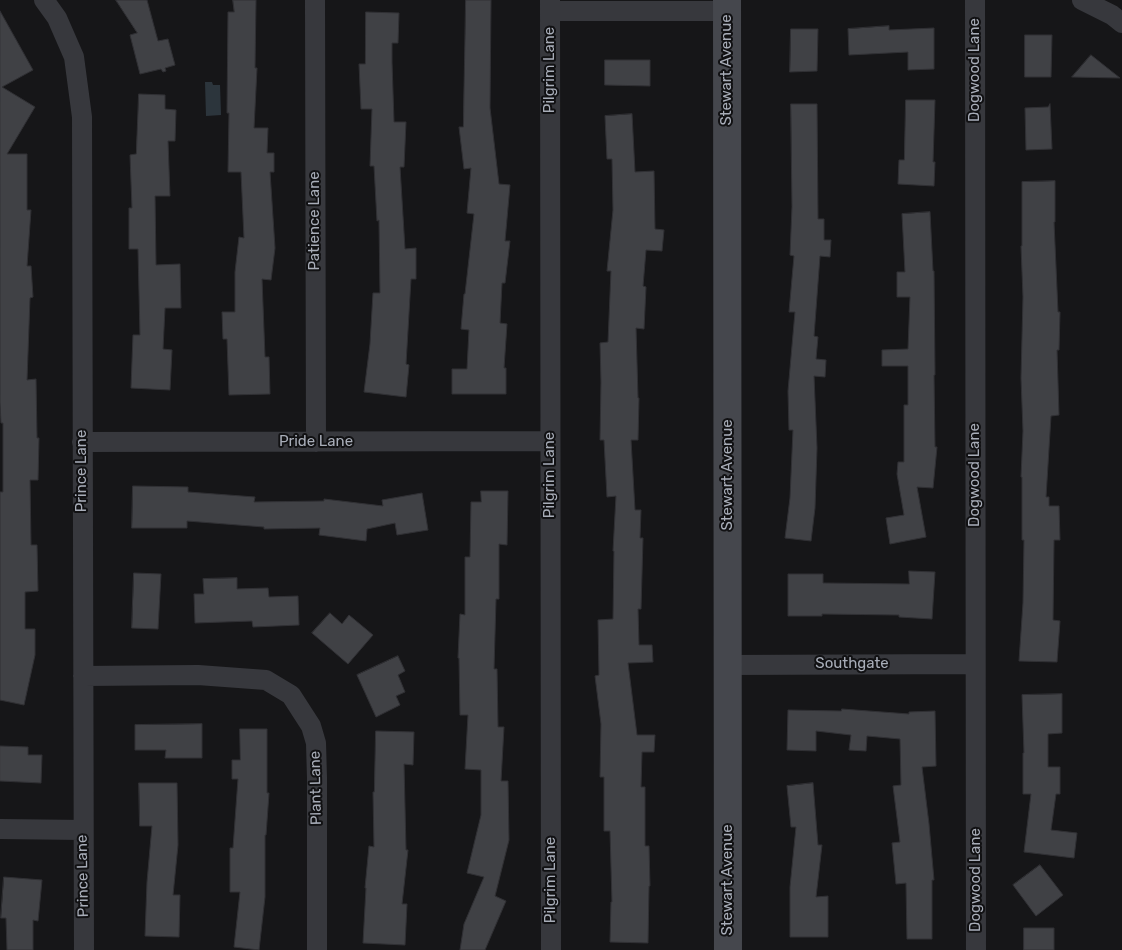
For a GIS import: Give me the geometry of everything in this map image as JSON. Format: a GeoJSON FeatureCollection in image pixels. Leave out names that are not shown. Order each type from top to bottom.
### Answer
{"type":"FeatureCollection","features":[{"type":"Feature","properties":{"kind":"street","name":"Prince Lane"},"geometry":{"type":"LineString","coordinates":[[44,0],[57,18],[74,58],[82,117],[82,830],[84,950]]}},
{"type":"Feature","properties":{"kind":"street","name":"Patience Lane"},"geometry":{"type":"LineString","coordinates":[[315,0],[316,442]]}},
{"type":"Feature","properties":{"kind":"street","name":"Dogwood Lane"},"geometry":{"type":"LineString","coordinates":[[975,0],[976,950]]}},
{"type":"Feature","properties":{"kind":"street"},"geometry":{"type":"LineString","coordinates":[[1082,0],[1112,15],[1122,23]]}},
{"type":"Feature","properties":{"kind":"street"},"geometry":{"type":"LineString","coordinates":[[550,6],[727,5]]}},
{"type":"Feature","properties":{"kind":"street","name":"Stewart Avenue"},"geometry":{"type":"LineString","coordinates":[[727,5],[728,950]]}},
{"type":"Feature","properties":{"kind":"street","name":"Pilgrim Lane"},"geometry":{"type":"LineString","coordinates":[[550,6],[551,950]]}},
{"type":"Feature","properties":{"kind":"street","name":"Pride Lane"},"geometry":{"type":"LineString","coordinates":[[82,442],[550,441]]}},
{"type":"Feature","properties":{"kind":"street","name":"Southgate"},"geometry":{"type":"LineString","coordinates":[[728,665],[975,664]]}},
{"type":"Feature","properties":{"kind":"street","name":"Plant Lane"},"geometry":{"type":"LineString","coordinates":[[83,676],[198,675],[266,680],[291,695],[310,726],[316,743],[317,950]]}},
{"type":"Feature","properties":{"kind":"street"},"geometry":{"type":"LineString","coordinates":[[0,829],[82,830]]}},
{"type":"Feature","properties":{"kind":"shaded area"},"geometry":{"type":"Polygon","coordinates":[[[205,82],[220,85],[221,115],[206,116],[205,82]]]}},
{"type":"Feature","properties":{"kind":"building"},"geometry":{"type":"Polygon","coordinates":[[[116,0],[147,0],[158,41],[168,39],[175,65],[165,68],[166,71],[163,72],[161,69],[140,74],[130,35],[137,33],[116,0]]]}},
{"type":"Feature","properties":{"kind":"building"},"geometry":{"type":"Polygon","coordinates":[[[233,0],[256,0],[255,68],[257,68],[254,128],[268,128],[267,153],[274,153],[274,172],[270,172],[275,248],[271,280],[262,279],[265,357],[269,357],[270,394],[229,395],[227,339],[223,339],[222,312],[235,312],[235,272],[239,237],[244,238],[241,172],[228,172],[228,12],[234,12],[233,0]]]}},
{"type":"Feature","properties":{"kind":"building"},"geometry":{"type":"Polygon","coordinates":[[[466,0],[491,0],[490,108],[499,184],[510,185],[505,241],[510,241],[505,283],[502,283],[500,323],[507,324],[504,368],[506,368],[506,394],[452,394],[452,369],[467,369],[469,330],[461,329],[474,214],[467,213],[471,168],[464,169],[459,127],[463,127],[466,0]]]}},
{"type":"Feature","properties":{"kind":"building"},"geometry":{"type":"Polygon","coordinates":[[[0,11],[33,70],[2,87],[35,107],[7,154],[27,154],[27,210],[31,210],[27,266],[31,266],[33,297],[30,298],[27,380],[36,379],[37,438],[39,438],[38,480],[30,480],[31,545],[37,545],[38,591],[25,592],[25,629],[35,629],[35,655],[24,705],[0,700],[0,492],[3,492],[3,423],[1,423],[0,403],[0,11]]]}},
{"type":"Feature","properties":{"kind":"building"},"geometry":{"type":"Polygon","coordinates":[[[366,12],[399,13],[398,43],[392,43],[394,122],[406,122],[404,167],[400,167],[405,249],[416,248],[416,279],[411,279],[406,364],[409,365],[406,397],[364,392],[370,344],[373,293],[380,293],[379,220],[377,221],[374,166],[370,166],[372,109],[361,109],[359,64],[365,64],[366,12]]]}},
{"type":"Feature","properties":{"kind":"building"},"geometry":{"type":"Polygon","coordinates":[[[889,26],[889,30],[934,28],[934,69],[908,70],[908,52],[849,55],[848,29],[889,26]]]}},
{"type":"Feature","properties":{"kind":"building"},"geometry":{"type":"Polygon","coordinates":[[[791,29],[818,29],[817,71],[790,72],[791,29]]]}},
{"type":"Feature","properties":{"kind":"building"},"geometry":{"type":"Polygon","coordinates":[[[1025,35],[1052,35],[1051,77],[1025,77],[1025,35]]]}},
{"type":"Feature","properties":{"kind":"building"},"geometry":{"type":"Polygon","coordinates":[[[1091,55],[1120,78],[1072,77],[1091,55]]]}},
{"type":"Feature","properties":{"kind":"building"},"geometry":{"type":"Polygon","coordinates":[[[605,60],[650,60],[650,86],[605,85],[605,60]]]}},
{"type":"Feature","properties":{"kind":"building"},"geometry":{"type":"Polygon","coordinates":[[[139,94],[165,95],[165,109],[176,110],[175,141],[168,141],[170,196],[155,196],[156,265],[180,264],[181,308],[165,308],[163,349],[172,350],[170,390],[131,388],[133,335],[140,335],[138,249],[129,249],[129,208],[132,208],[130,155],[136,154],[139,94]]]}},
{"type":"Feature","properties":{"kind":"building"},"geometry":{"type":"Polygon","coordinates":[[[906,100],[935,100],[934,186],[898,184],[899,160],[904,160],[906,100]]]}},
{"type":"Feature","properties":{"kind":"building"},"geometry":{"type":"Polygon","coordinates":[[[791,104],[817,104],[818,219],[824,219],[824,240],[831,240],[830,257],[820,256],[814,336],[818,337],[816,359],[826,360],[825,377],[814,376],[817,448],[815,508],[811,541],[785,538],[790,498],[793,430],[789,430],[788,391],[795,312],[789,312],[794,256],[790,255],[792,207],[791,104]]]}},
{"type":"Feature","properties":{"kind":"building"},"geometry":{"type":"Polygon","coordinates":[[[1050,104],[1052,149],[1026,150],[1025,108],[1048,107],[1050,104]]]}},
{"type":"Feature","properties":{"kind":"building"},"geometry":{"type":"Polygon","coordinates":[[[632,114],[635,172],[654,171],[655,229],[664,230],[662,251],[646,250],[643,286],[646,287],[644,329],[636,328],[639,398],[638,440],[631,440],[635,510],[641,510],[640,538],[643,538],[641,609],[638,609],[639,645],[652,645],[653,662],[628,663],[637,735],[655,735],[654,752],[642,752],[641,787],[645,787],[645,846],[649,846],[648,943],[610,942],[612,902],[610,831],[604,831],[604,777],[600,777],[601,724],[595,676],[599,675],[598,620],[613,619],[613,551],[616,496],[607,497],[604,440],[600,440],[600,343],[608,342],[611,271],[607,271],[613,210],[612,159],[607,159],[605,116],[632,114]]]}},
{"type":"Feature","properties":{"kind":"building"},"geometry":{"type":"Polygon","coordinates":[[[1055,181],[1054,222],[1058,312],[1060,312],[1059,350],[1057,350],[1059,415],[1051,416],[1046,497],[1049,497],[1049,506],[1059,506],[1060,540],[1054,540],[1053,620],[1060,621],[1057,662],[1019,661],[1023,603],[1024,540],[1022,540],[1021,477],[1023,431],[1021,378],[1023,297],[1021,246],[1022,182],[1055,181]]]}},
{"type":"Feature","properties":{"kind":"building"},"geometry":{"type":"Polygon","coordinates":[[[930,212],[934,271],[935,447],[937,447],[933,488],[917,487],[926,537],[890,544],[886,518],[904,515],[897,474],[898,462],[904,462],[904,405],[908,405],[908,366],[882,366],[882,350],[908,349],[910,297],[897,297],[897,272],[905,272],[902,214],[930,212]]]}},
{"type":"Feature","properties":{"kind":"building"},"geometry":{"type":"Polygon","coordinates":[[[133,486],[188,487],[188,492],[255,497],[254,502],[324,501],[324,499],[383,506],[382,500],[422,493],[428,530],[397,535],[395,523],[367,529],[366,541],[319,535],[320,528],[264,529],[264,527],[187,521],[187,528],[132,528],[133,486]]]}},
{"type":"Feature","properties":{"kind":"building"},"geometry":{"type":"Polygon","coordinates":[[[481,491],[508,491],[507,545],[499,544],[499,599],[496,599],[494,669],[497,669],[498,727],[504,727],[501,781],[508,781],[509,840],[495,896],[506,901],[485,950],[460,950],[464,924],[484,877],[467,873],[481,815],[481,770],[465,769],[468,715],[460,715],[458,658],[460,614],[465,615],[465,557],[470,557],[471,502],[481,502],[481,491]]]}},
{"type":"Feature","properties":{"kind":"building"},"geometry":{"type":"Polygon","coordinates":[[[909,571],[935,572],[932,619],[899,617],[899,615],[822,614],[822,616],[788,616],[788,574],[823,574],[823,583],[909,584],[909,571]]]}},
{"type":"Feature","properties":{"kind":"building"},"geometry":{"type":"Polygon","coordinates":[[[134,573],[161,574],[158,629],[132,628],[134,573]]]}},
{"type":"Feature","properties":{"kind":"building"},"geometry":{"type":"Polygon","coordinates":[[[237,578],[237,589],[268,588],[269,597],[298,596],[299,625],[253,627],[252,621],[195,623],[194,594],[204,594],[203,579],[237,578]]]}},
{"type":"Feature","properties":{"kind":"building"},"geometry":{"type":"Polygon","coordinates":[[[330,613],[342,624],[349,615],[373,635],[348,664],[312,633],[330,613]]]}},
{"type":"Feature","properties":{"kind":"building"},"geometry":{"type":"Polygon","coordinates":[[[398,656],[405,671],[398,675],[405,692],[396,696],[400,705],[376,717],[357,675],[398,656]]]}},
{"type":"Feature","properties":{"kind":"building"},"geometry":{"type":"Polygon","coordinates":[[[1062,694],[1062,733],[1048,734],[1048,767],[1060,767],[1060,794],[1056,794],[1051,830],[1077,833],[1074,858],[1024,852],[1031,794],[1023,794],[1022,695],[1062,694]]]}},
{"type":"Feature","properties":{"kind":"building"},"geometry":{"type":"Polygon","coordinates":[[[842,709],[909,714],[909,712],[935,711],[936,766],[922,767],[934,880],[932,880],[932,939],[907,939],[906,883],[896,884],[892,843],[900,842],[893,786],[901,785],[900,739],[867,736],[866,751],[849,750],[851,735],[816,731],[816,751],[787,750],[788,710],[841,711],[842,709]]]}},
{"type":"Feature","properties":{"kind":"building"},"geometry":{"type":"Polygon","coordinates":[[[202,724],[202,758],[165,758],[166,750],[135,750],[135,725],[202,724]]]}},
{"type":"Feature","properties":{"kind":"building"},"geometry":{"type":"Polygon","coordinates":[[[240,729],[267,729],[267,793],[269,793],[265,835],[265,897],[259,950],[234,947],[240,892],[230,892],[230,848],[233,848],[238,779],[232,779],[232,760],[240,760],[240,729]]]}},
{"type":"Feature","properties":{"kind":"building"},"geometry":{"type":"Polygon","coordinates":[[[376,731],[414,732],[413,765],[404,764],[406,850],[408,850],[402,904],[407,904],[405,945],[363,943],[369,846],[374,847],[373,792],[376,731]]]}},
{"type":"Feature","properties":{"kind":"building"},"geometry":{"type":"Polygon","coordinates":[[[0,746],[28,747],[28,755],[42,755],[41,783],[0,781],[0,746]]]}},
{"type":"Feature","properties":{"kind":"building"},"geometry":{"type":"Polygon","coordinates":[[[139,783],[177,783],[178,845],[173,895],[180,895],[179,937],[145,936],[152,826],[140,826],[139,783]]]}},
{"type":"Feature","properties":{"kind":"building"},"geometry":{"type":"Polygon","coordinates":[[[813,783],[818,845],[822,845],[816,897],[828,896],[828,937],[790,937],[790,887],[796,827],[791,827],[787,786],[813,783]]]}},
{"type":"Feature","properties":{"kind":"building"},"geometry":{"type":"Polygon","coordinates":[[[1040,865],[1063,895],[1036,916],[1013,885],[1040,865]]]}},
{"type":"Feature","properties":{"kind":"building"},"geometry":{"type":"Polygon","coordinates":[[[4,877],[42,880],[38,921],[33,920],[33,950],[7,950],[6,918],[1,918],[4,877]]]}},
{"type":"Feature","properties":{"kind":"building"},"geometry":{"type":"Polygon","coordinates":[[[1024,928],[1054,928],[1054,950],[1024,950],[1024,928]]]}}]}
